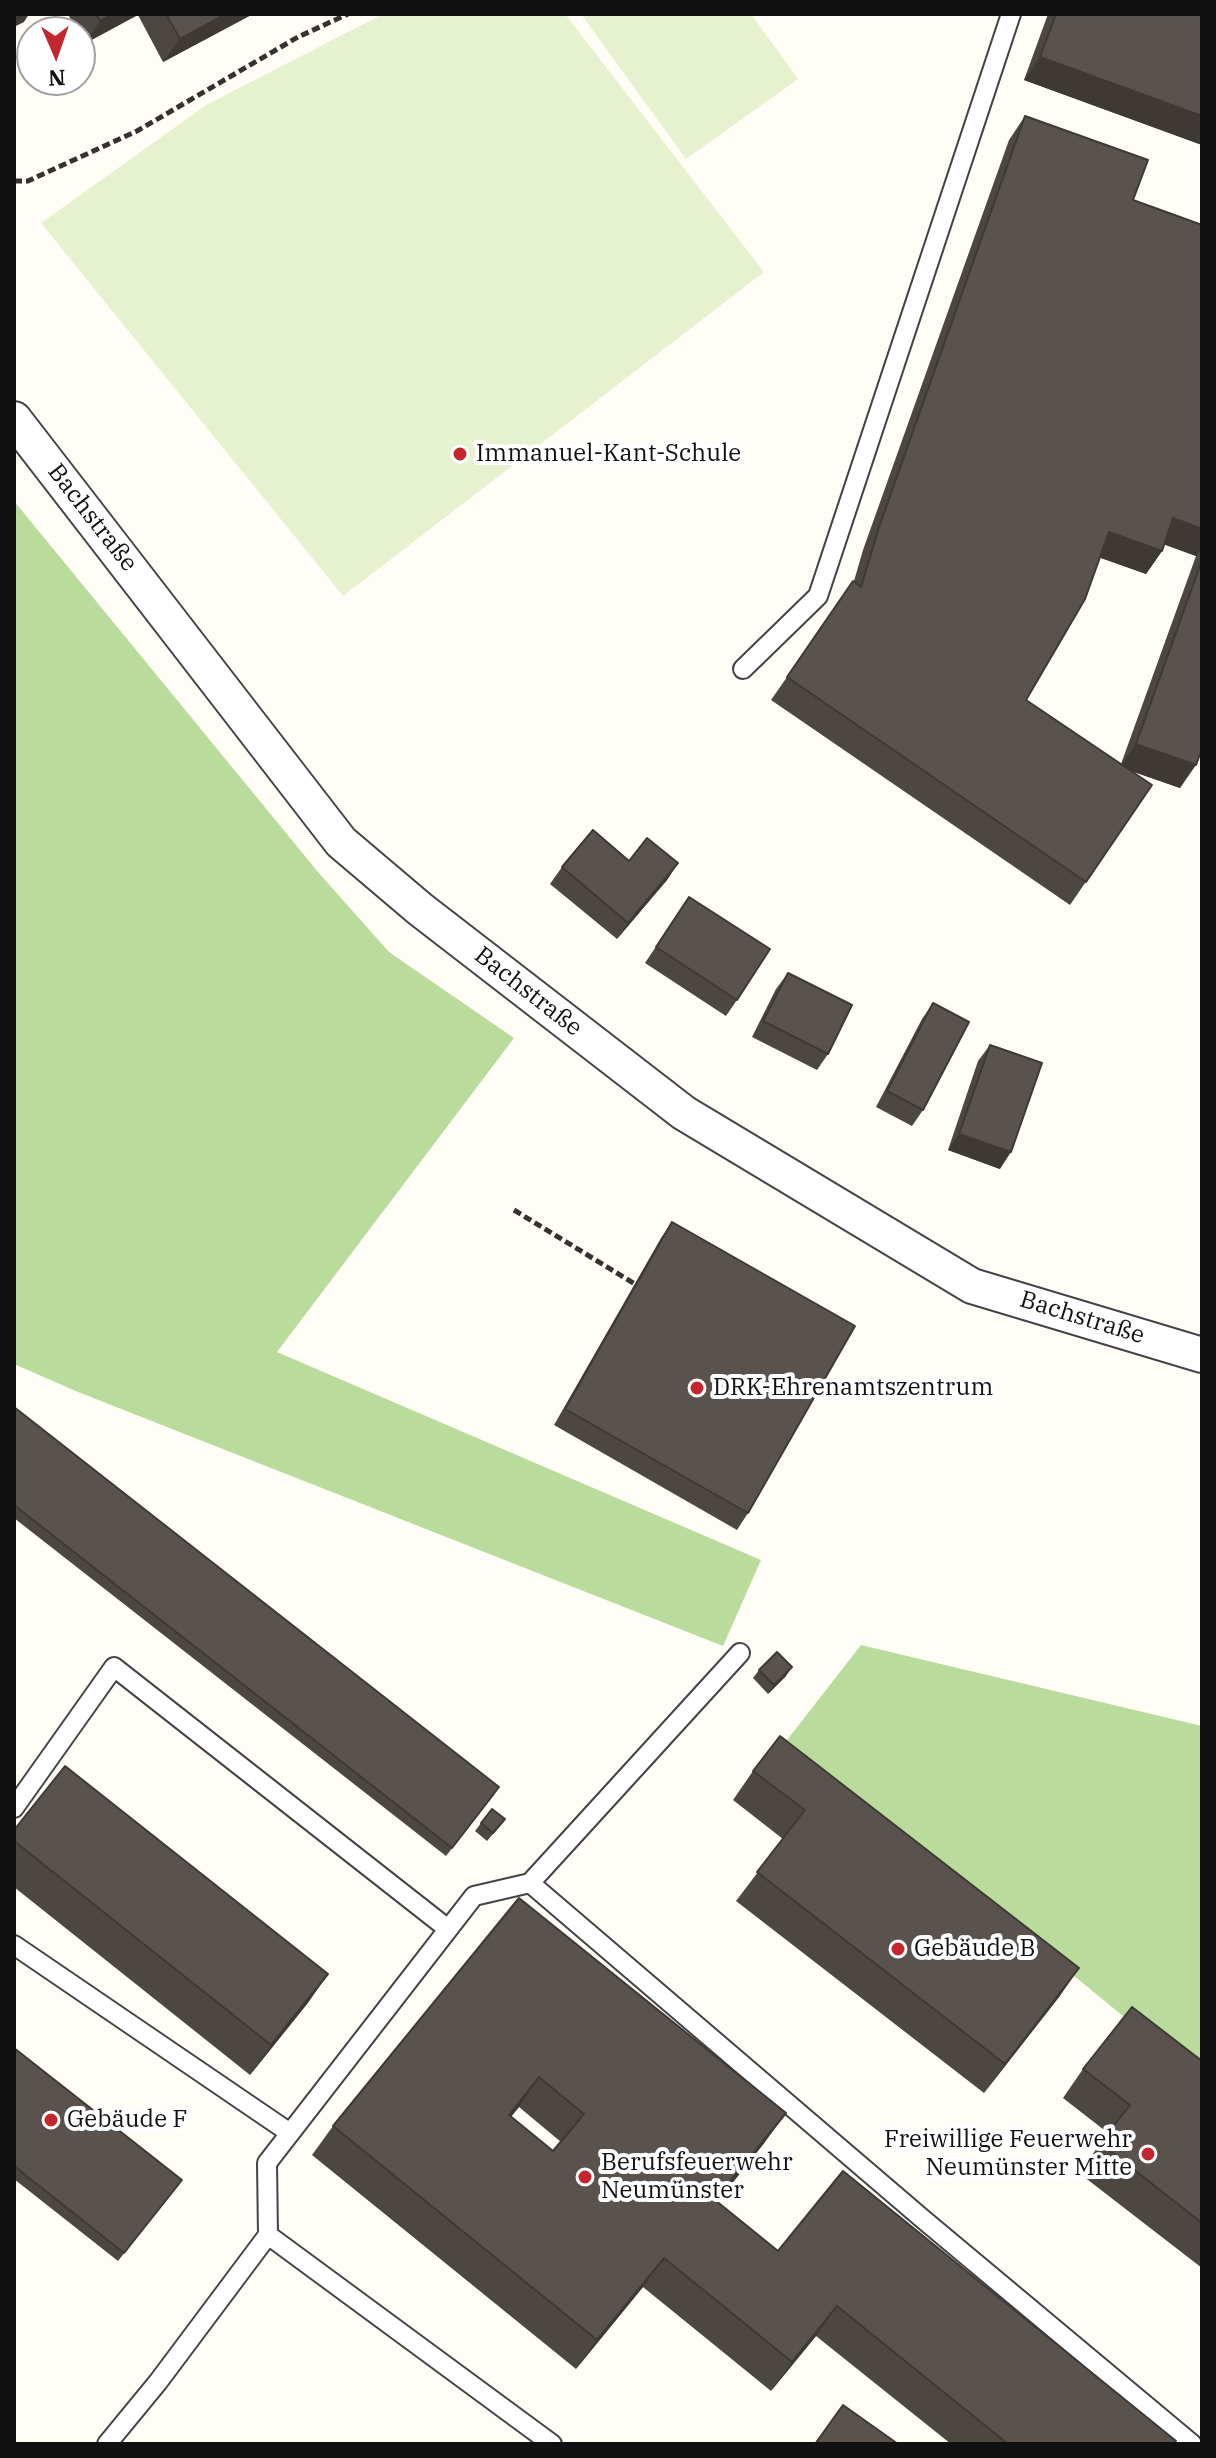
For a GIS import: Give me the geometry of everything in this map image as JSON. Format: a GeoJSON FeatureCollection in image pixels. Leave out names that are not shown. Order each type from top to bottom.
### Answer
{"type":"FeatureCollection","features":[{"type":"Feature","properties":{"kind":"street","name":"Bachstraße"},"geometry":{"type":"LineString","coordinates":[[14,419],[341,842],[420,909],[684,1113],[972,1286],[1202,1355]]}},
{"type":"Feature","properties":{"kind":"lane"},"geometry":{"type":"LineString","coordinates":[[743,669],[818,596],[1011,14]]}},
{"type":"Feature","properties":{"kind":"lane"},"geometry":{"type":"LineString","coordinates":[[107,2444],[158,2382],[268,2235],[267,2163],[474,1896],[530,1883],[740,1653]]}},
{"type":"Feature","properties":{"kind":"lane"},"geometry":{"type":"LineString","coordinates":[[14,1808],[114,1667],[448,1929]]}},
{"type":"Feature","properties":{"kind":"lane"},"geometry":{"type":"LineString","coordinates":[[530,1883],[1192,2444]]}},
{"type":"Feature","properties":{"kind":"lane"},"geometry":{"type":"LineString","coordinates":[[14,1945],[290,2133]]}},
{"type":"Feature","properties":{"kind":"lane"},"geometry":{"type":"LineString","coordinates":[[268,2235],[552,2444]]}},
{"type":"Feature","properties":{"kind":"path"},"geometry":{"type":"LineString","coordinates":[[14,181],[28,181],[137,131],[298,37],[348,14]]}},
{"type":"Feature","properties":{"kind":"path"},"geometry":{"type":"LineString","coordinates":[[514,1210],[635,1284]]}},
{"type":"Feature","properties":{"kind":"green space"},"geometry":{"type":"Polygon","coordinates":[[[383,14],[565,14],[764,272],[343,596],[41,223],[206,105],[383,14]]]}},
{"type":"Feature","properties":{"kind":"green space"},"geometry":{"type":"Polygon","coordinates":[[[581,14],[751,14],[798,79],[686,159],[581,14]]]}},
{"type":"Feature","properties":{"kind":"green space"},"geometry":{"type":"Polygon","coordinates":[[[14,501],[318,872],[389,952],[514,1038],[277,1352],[761,1560],[723,1646],[14,1364],[14,501]]]}},
{"type":"Feature","properties":{"kind":"green space"},"geometry":{"type":"Polygon","coordinates":[[[861,1645],[1202,1726],[1202,2081],[787,1740],[861,1645]]]}},
{"type":"Feature","properties":{"kind":"building"},"geometry":{"type":"Polygon","coordinates":[[[96,14],[113,14],[100,21],[96,14]]]}},
{"type":"Feature","properties":{"kind":"building"},"geometry":{"type":"Polygon","coordinates":[[[166,14],[226,14],[180,39],[166,14]]]}},
{"type":"Feature","properties":{"kind":"building"},"geometry":{"type":"Polygon","coordinates":[[[1056,14],[1202,14],[1202,116],[1040,57],[1056,14]]]}},
{"type":"Feature","properties":{"kind":"building"},"geometry":{"type":"Polygon","coordinates":[[[1025,116],[1148,160],[1133,200],[1202,225],[1202,529],[1173,518],[1162,551],[1109,532],[1085,599],[1026,700],[1152,785],[1086,882],[787,677],[853,581],[861,587],[879,527],[1025,116]]]}},
{"type":"Feature","properties":{"kind":"building"},"geometry":{"type":"Polygon","coordinates":[[[1202,560],[1202,749],[1196,765],[1136,744],[1202,560]]]}},
{"type":"Feature","properties":{"kind":"building"},"geometry":{"type":"Polygon","coordinates":[[[593,830],[629,861],[647,838],[678,863],[628,923],[562,867],[593,830]]]}},
{"type":"Feature","properties":{"kind":"building"},"geometry":{"type":"Polygon","coordinates":[[[689,897],[770,949],[737,1000],[656,947],[689,897]]]}},
{"type":"Feature","properties":{"kind":"building"},"geometry":{"type":"Polygon","coordinates":[[[788,973],[852,1005],[828,1054],[763,1021],[788,973]]]}},
{"type":"Feature","properties":{"kind":"building"},"geometry":{"type":"Polygon","coordinates":[[[933,1003],[969,1022],[923,1110],[887,1091],[933,1003]]]}},
{"type":"Feature","properties":{"kind":"building"},"geometry":{"type":"Polygon","coordinates":[[[990,1045],[1042,1063],[1011,1152],[959,1134],[990,1045]]]}},
{"type":"Feature","properties":{"kind":"building","name":"DRK-Ehrenamtszentrum"},"geometry":{"type":"Polygon","coordinates":[[[672,1222],[855,1326],[748,1513],[565,1409],[672,1222]]]}},
{"type":"Feature","properties":{"kind":"building"},"geometry":{"type":"Polygon","coordinates":[[[14,1407],[499,1787],[452,1848],[14,1505],[14,1407]]]}},
{"type":"Feature","properties":{"kind":"building"},"geometry":{"type":"Polygon","coordinates":[[[777,1652],[792,1667],[774,1685],[759,1670],[777,1652]]]}},
{"type":"Feature","properties":{"kind":"building","name":"Gebäude B"},"geometry":{"type":"Polygon","coordinates":[[[780,1736],[1079,1968],[1005,2064],[757,1872],[805,1810],[753,1771],[780,1736]]]}},
{"type":"Feature","properties":{"kind":"building"},"geometry":{"type":"Polygon","coordinates":[[[65,1766],[328,1974],[271,2045],[14,1841],[14,1830],[65,1766]]]}},
{"type":"Feature","properties":{"kind":"building"},"geometry":{"type":"Polygon","coordinates":[[[492,1809],[505,1819],[493,1833],[481,1823],[492,1809]]]}},
{"type":"Feature","properties":{"kind":"building"},"geometry":{"type":"Polygon","coordinates":[[[519,1898],[786,2113],[715,2200],[778,2251],[843,2171],[1176,2441],[1174,2444],[1008,2444],[837,2306],[792,2362],[664,2258],[597,2340],[333,2126],[519,1898]],[[539,2077],[509,2115],[553,2151],[584,2114],[539,2077]]]}},
{"type":"Feature","properties":{"kind":"building","name":"Freiwillige Feuerwehr Neumünster Mitte"},"geometry":{"type":"Polygon","coordinates":[[[1132,2007],[1202,2061],[1202,2223],[1100,2143],[1130,2105],[1083,2069],[1132,2007]]]}},
{"type":"Feature","properties":{"kind":"building","name":"Gebäude F"},"geometry":{"type":"Polygon","coordinates":[[[14,2048],[182,2180],[124,2253],[14,2166],[14,2048]]]}},
{"type":"Feature","properties":{"kind":"building"},"geometry":{"type":"Polygon","coordinates":[[[843,2405],[898,2444],[815,2444],[843,2405]]]}},
{"type":"Feature","properties":{"kind":"place","name":"Immanuel-Kant-Schule"},"geometry":{"type":"Point","coordinates":[460,454]}},
{"type":"Feature","properties":{"kind":"place","name":"DRK-Ehrenamtszentrum"},"geometry":{"type":"Point","coordinates":[697,1388]}},
{"type":"Feature","properties":{"kind":"place","name":"Gebäude B"},"geometry":{"type":"Point","coordinates":[898,1949]}},
{"type":"Feature","properties":{"kind":"place","name":"Gebäude F"},"geometry":{"type":"Point","coordinates":[51,2120]}},
{"type":"Feature","properties":{"kind":"place","name":"Freiwillige Feuerwehr Neumünster Mitte"},"geometry":{"type":"Point","coordinates":[1148,2154]}},
{"type":"Feature","properties":{"kind":"place","name":"Berufsfeuerwehr Neumünster"},"geometry":{"type":"Point","coordinates":[585,2177]}}]}
